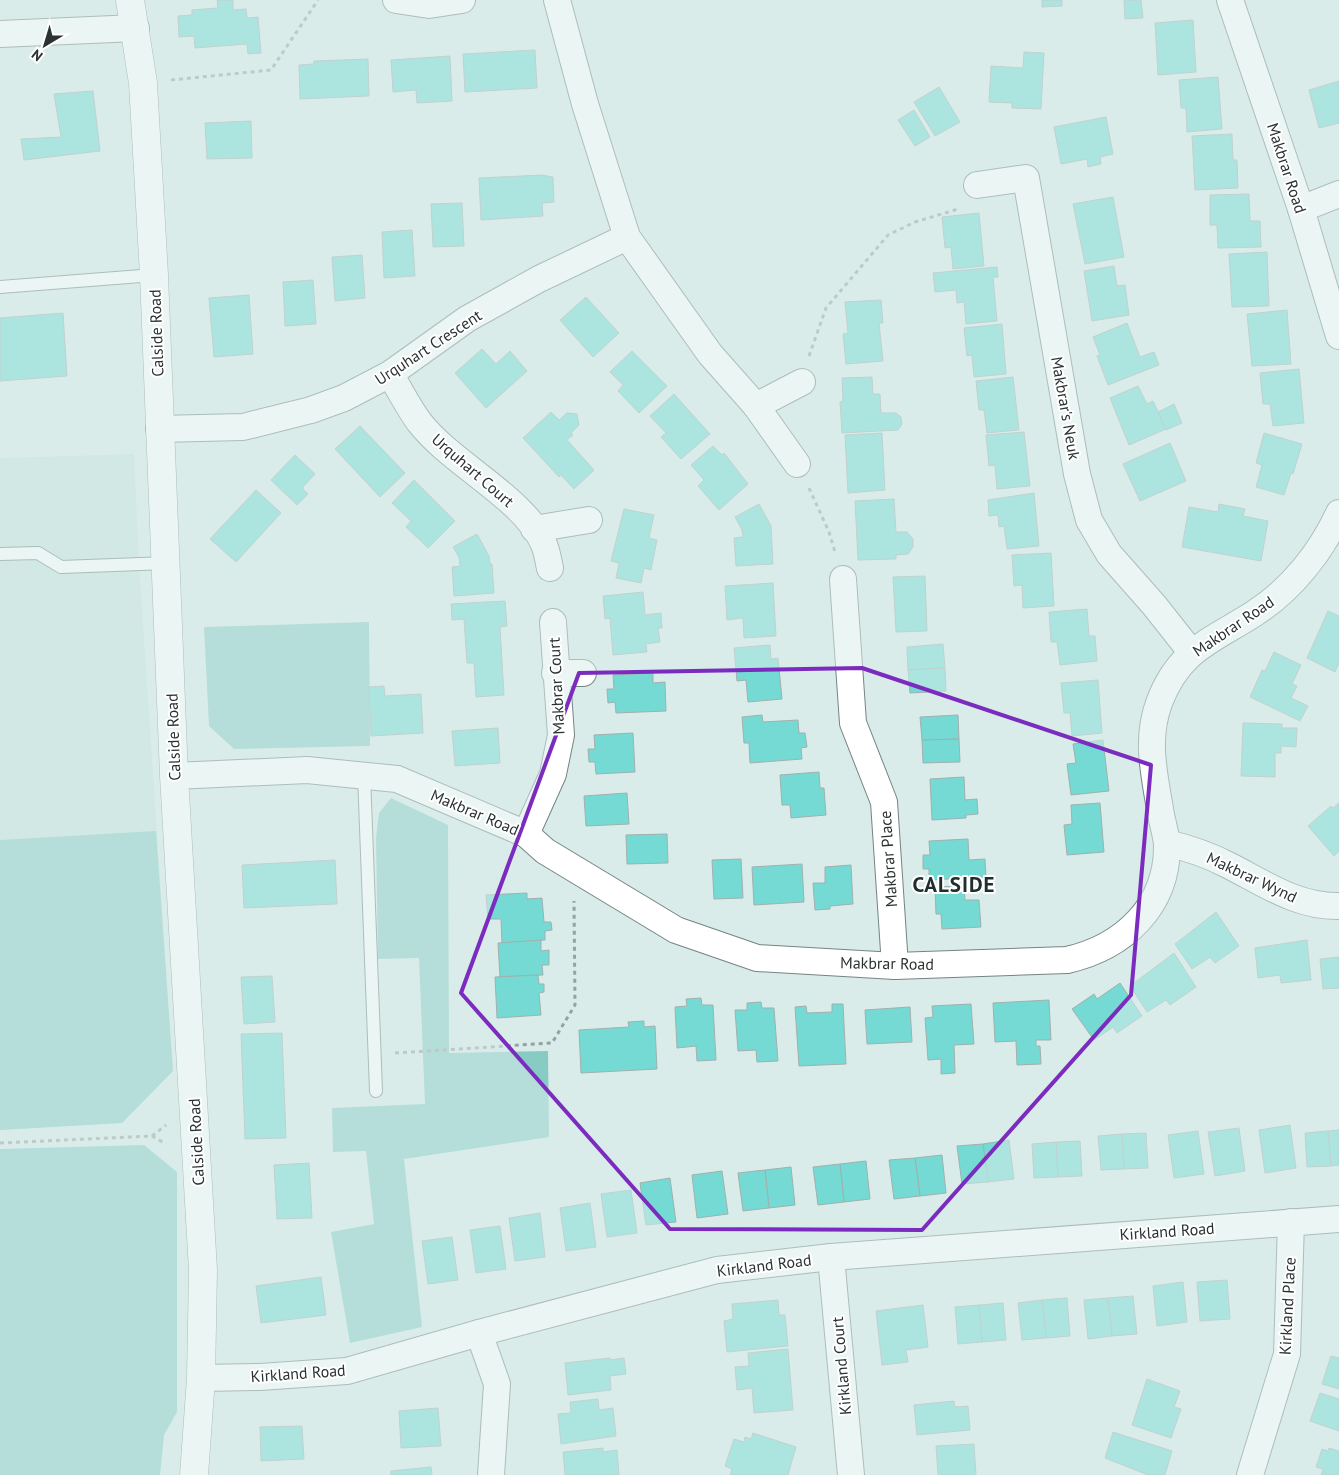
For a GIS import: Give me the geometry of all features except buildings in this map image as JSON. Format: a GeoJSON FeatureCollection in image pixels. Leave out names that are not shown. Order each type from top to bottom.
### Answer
{"type":"FeatureCollection","features":[{"type":"Feature","properties":{"kind":"street","name":"Calside Road"},"geometry":{"type":"LineString","coordinates":[[130,0],[136,28],[143,83],[167,563],[174,776],[203,1270],[201,1378],[194,1475]]}},
{"type":"Feature","properties":{"kind":"street"},"geometry":{"type":"LineString","coordinates":[[396,0],[429,5],[462,0]]}},
{"type":"Feature","properties":{"kind":"street"},"geometry":{"type":"LineString","coordinates":[[557,0],[585,104],[627,238],[710,354],[756,406],[797,464]]}},
{"type":"Feature","properties":{"kind":"street","name":"Makbrar Road"},"geometry":{"type":"LineString","coordinates":[[1230,0],[1301,209],[1339,336]]}},
{"type":"Feature","properties":{"kind":"street"},"geometry":{"type":"LineString","coordinates":[[0,34],[136,28]]}},
{"type":"Feature","properties":{"kind":"street","name":"Makbrar's Neuk"},"geometry":{"type":"LineString","coordinates":[[976,185],[1026,178],[1077,474],[1089,520],[1109,554],[1154,605],[1192,653]]}},
{"type":"Feature","properties":{"kind":"street"},"geometry":{"type":"LineString","coordinates":[[1301,209],[1339,194]]}},
{"type":"Feature","properties":{"kind":"street","name":"Urquhart Crescent"},"geometry":{"type":"LineString","coordinates":[[159,430],[243,427],[276,420],[344,398],[390,374],[467,319],[539,279],[627,238]]}},
{"type":"Feature","properties":{"kind":"street","name":"Urquhart Court"},"geometry":{"type":"LineString","coordinates":[[390,374],[420,424],[479,477],[508,500],[534,529],[543,542],[550,568]]}},
{"type":"Feature","properties":{"kind":"street"},"geometry":{"type":"LineString","coordinates":[[756,406],[802,382]]}},
{"type":"Feature","properties":{"kind":"street","name":"Makbrar Road"},"geometry":{"type":"LineString","coordinates":[[174,776],[307,770],[397,779],[526,834],[546,850],[676,930],[757,958],[895,966],[1067,960],[1088,955],[1108,946],[1130,929],[1152,902],[1160,883],[1167,843],[1152,762],[1153,726],[1167,685],[1192,653],[1209,639],[1256,612],[1281,593],[1302,571],[1321,546],[1339,512]]}},
{"type":"Feature","properties":{"kind":"street"},"geometry":{"type":"LineString","coordinates":[[534,529],[589,520]]}},
{"type":"Feature","properties":{"kind":"street","name":"Makbrar Place"},"geometry":{"type":"LineString","coordinates":[[843,579],[853,723],[884,802],[895,966]]}},
{"type":"Feature","properties":{"kind":"street","name":"Makbrar Court"},"geometry":{"type":"LineString","coordinates":[[526,834],[553,774],[561,735],[555,674],[553,622]]}},
{"type":"Feature","properties":{"kind":"street"},"geometry":{"type":"LineString","coordinates":[[555,674],[582,673]]}},
{"type":"Feature","properties":{"kind":"street","name":"Makbrar Wynd"},"geometry":{"type":"LineString","coordinates":[[1167,843],[1183,847],[1228,865],[1258,883],[1298,900],[1339,906]]}},
{"type":"Feature","properties":{"kind":"street","name":"Kirkland Road"},"geometry":{"type":"LineString","coordinates":[[201,1378],[260,1377],[347,1371],[479,1332],[717,1270],[831,1258],[1339,1219]]}},
{"type":"Feature","properties":{"kind":"street","name":"Kirkland Place"},"geometry":{"type":"LineString","coordinates":[[1250,1475],[1287,1354],[1291,1222]]}},
{"type":"Feature","properties":{"kind":"street","name":"Kirkland Court"},"geometry":{"type":"LineString","coordinates":[[831,1258],[851,1475]]}},
{"type":"Feature","properties":{"kind":"street"},"geometry":{"type":"LineString","coordinates":[[479,1332],[497,1384],[491,1475]]}},
{"type":"Feature","properties":{"kind":"lane"},"geometry":{"type":"LineString","coordinates":[[0,287],[154,275]]}},
{"type":"Feature","properties":{"kind":"lane"},"geometry":{"type":"LineString","coordinates":[[0,554],[38,553],[62,567],[167,563]]}},
{"type":"Feature","properties":{"kind":"lane"},"geometry":{"type":"LineString","coordinates":[[364,775],[376,1091]]}},
{"type":"Feature","properties":{"kind":"path"},"geometry":{"type":"LineString","coordinates":[[143,83],[270,70],[318,0]]}},
{"type":"Feature","properties":{"kind":"path"},"geometry":{"type":"LineString","coordinates":[[802,382],[826,308],[858,268],[888,235],[915,222],[955,210],[976,185]]}},
{"type":"Feature","properties":{"kind":"path"},"geometry":{"type":"LineString","coordinates":[[797,464],[830,532],[843,579]]}},
{"type":"Feature","properties":{"kind":"path"},"geometry":{"type":"LineString","coordinates":[[374,1054],[552,1044],[576,1005],[573,867]]}},
{"type":"Feature","properties":{"kind":"path"},"geometry":{"type":"LineString","coordinates":[[0,1144],[152,1136],[197,1162]]}},
{"type":"Feature","properties":{"kind":"highlighted area"},"geometry":{"type":"Polygon","coordinates":[[[862,668],[1151,765],[1131,995],[922,1230],[670,1229],[461,993],[579,673],[862,668]]]}},
{"type":"Feature","properties":{"kind":"shaded area"},"geometry":{"type":"Polygon","coordinates":[[[134,454],[139,564],[173,1071],[122,1123],[0,1130],[0,458],[134,454]]]}},
{"type":"Feature","properties":{"kind":"shaded area"},"geometry":{"type":"Polygon","coordinates":[[[369,622],[370,746],[234,749],[209,726],[204,627],[369,622]]]}},
{"type":"Feature","properties":{"kind":"shaded area"},"geometry":{"type":"Polygon","coordinates":[[[391,798],[448,825],[449,1053],[548,1051],[549,1137],[404,1159],[422,1327],[350,1343],[331,1232],[374,1224],[366,1151],[333,1152],[332,1108],[425,1104],[419,958],[378,959],[376,838],[379,813],[391,798]]]}},
{"type":"Feature","properties":{"kind":"shaded area"},"geometry":{"type":"Polygon","coordinates":[[[156,831],[173,1071],[122,1123],[0,1130],[0,840],[156,831]]]}},
{"type":"Feature","properties":{"kind":"shaded area"},"geometry":{"type":"Polygon","coordinates":[[[144,1145],[177,1172],[177,1412],[164,1435],[160,1475],[0,1475],[0,1149],[144,1145]]]}},
{"type":"Feature","properties":{"kind":"district","name":"CALSIDE"},"geometry":{"type":"Point","coordinates":[954,884]}}]}
